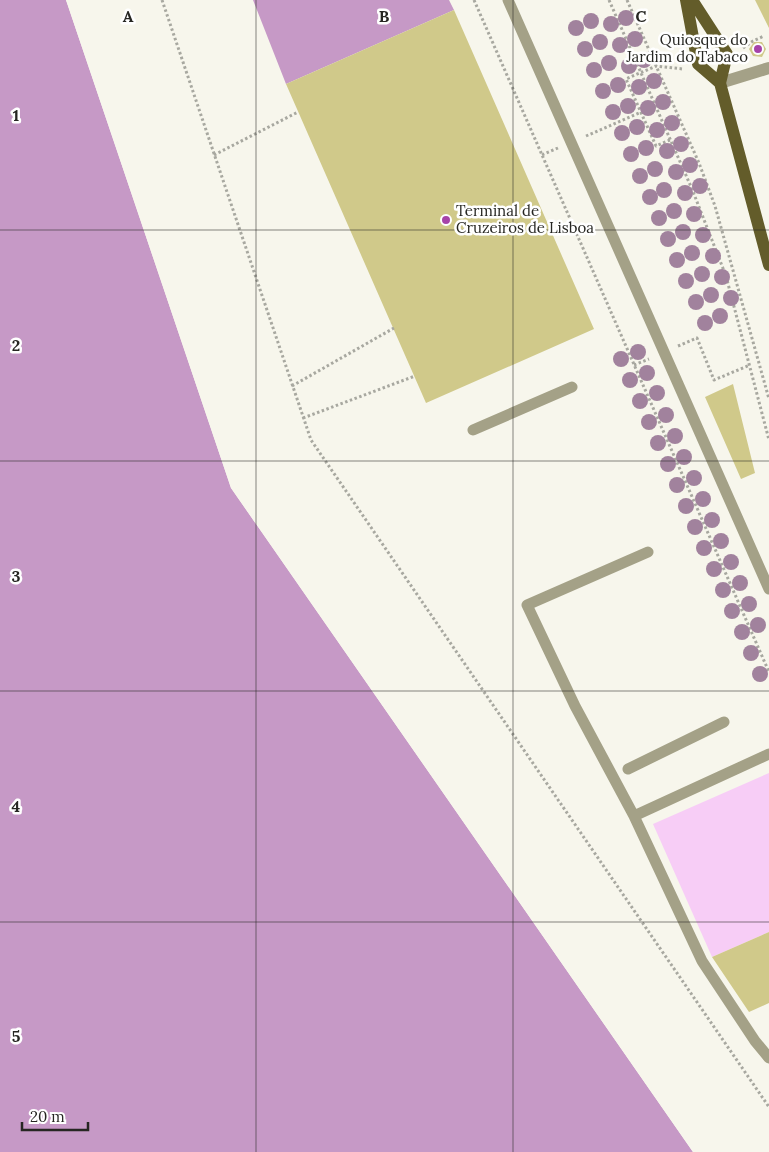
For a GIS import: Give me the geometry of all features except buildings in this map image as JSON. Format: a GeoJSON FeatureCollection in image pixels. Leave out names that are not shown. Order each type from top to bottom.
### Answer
{"type":"FeatureCollection","features":[{"type":"Feature","properties":{"kind":"main road"},"geometry":{"type":"LineString","coordinates":[[686,0],[698,64],[720,84]]}},
{"type":"Feature","properties":{"kind":"main road"},"geometry":{"type":"LineString","coordinates":[[692,0],[727,54],[720,84],[769,265]]}},
{"type":"Feature","properties":{"kind":"street"},"geometry":{"type":"LineString","coordinates":[[720,84],[769,68]]}},
{"type":"Feature","properties":{"kind":"lane"},"geometry":{"type":"LineString","coordinates":[[508,0],[769,590]]}},
{"type":"Feature","properties":{"kind":"lane"},"geometry":{"type":"LineString","coordinates":[[473,430],[572,387]]}},
{"type":"Feature","properties":{"kind":"lane"},"geometry":{"type":"LineString","coordinates":[[648,552],[527,605],[576,706],[634,816],[702,961],[755,1041],[769,1058]]}},
{"type":"Feature","properties":{"kind":"lane"},"geometry":{"type":"LineString","coordinates":[[628,769],[724,722]]}},
{"type":"Feature","properties":{"kind":"lane"},"geometry":{"type":"LineString","coordinates":[[634,816],[769,754]]}},
{"type":"Feature","properties":{"kind":"path"},"geometry":{"type":"LineString","coordinates":[[162,0],[310,440],[769,1107]]}},
{"type":"Feature","properties":{"kind":"path"},"geometry":{"type":"LineString","coordinates":[[474,0],[769,672]]}},
{"type":"Feature","properties":{"kind":"path"},"geometry":{"type":"LineString","coordinates":[[609,0],[692,190],[726,276],[769,440]]}},
{"type":"Feature","properties":{"kind":"path"},"geometry":{"type":"LineString","coordinates":[[627,0],[699,163],[715,206],[769,399]]}},
{"type":"Feature","properties":{"kind":"path"},"geometry":{"type":"LineString","coordinates":[[727,54],[764,36]]}},
{"type":"Feature","properties":{"kind":"path"},"geometry":{"type":"LineString","coordinates":[[670,140],[656,146],[626,79],[656,66],[683,69],[698,64]]}},
{"type":"Feature","properties":{"kind":"path"},"geometry":{"type":"LineString","coordinates":[[214,155],[298,112]]}},
{"type":"Feature","properties":{"kind":"path"},"geometry":{"type":"LineString","coordinates":[[542,155],[641,112]]}},
{"type":"Feature","properties":{"kind":"path"},"geometry":{"type":"LineString","coordinates":[[292,386],[394,328]]}},
{"type":"Feature","properties":{"kind":"path"},"geometry":{"type":"LineString","coordinates":[[634,365],[697,338],[714,380],[750,365]]}},
{"type":"Feature","properties":{"kind":"path"},"geometry":{"type":"LineString","coordinates":[[303,418],[415,376]]}},
{"type":"Feature","properties":{"kind":"shaded area"},"geometry":{"type":"Polygon","coordinates":[[[0,0],[66,0],[231,488],[693,1152],[0,1152],[0,0]]]}},
{"type":"Feature","properties":{"kind":"shaded area"},"geometry":{"type":"Polygon","coordinates":[[[253,0],[449,0],[454,10],[286,84],[253,0]]]}},
{"type":"Feature","properties":{"kind":"shaded area"},"geometry":{"type":"Polygon","coordinates":[[[769,773],[769,932],[712,957],[653,824],[769,773]]]}},
{"type":"Feature","properties":{"kind":"pier"},"geometry":{"type":"Polygon","coordinates":[[[66,0],[69,0],[234,487],[696,1152],[693,1152],[231,488],[66,0]]]}},
{"type":"Feature","properties":{"kind":"place","name":"Quiosque do Jardim do Tabaco"},"geometry":{"type":"Point","coordinates":[758,49]}},
{"type":"Feature","properties":{"kind":"place","name":"Terminal de Cruzeiros de Lisboa"},"geometry":{"type":"Point","coordinates":[446,220]}}]}
